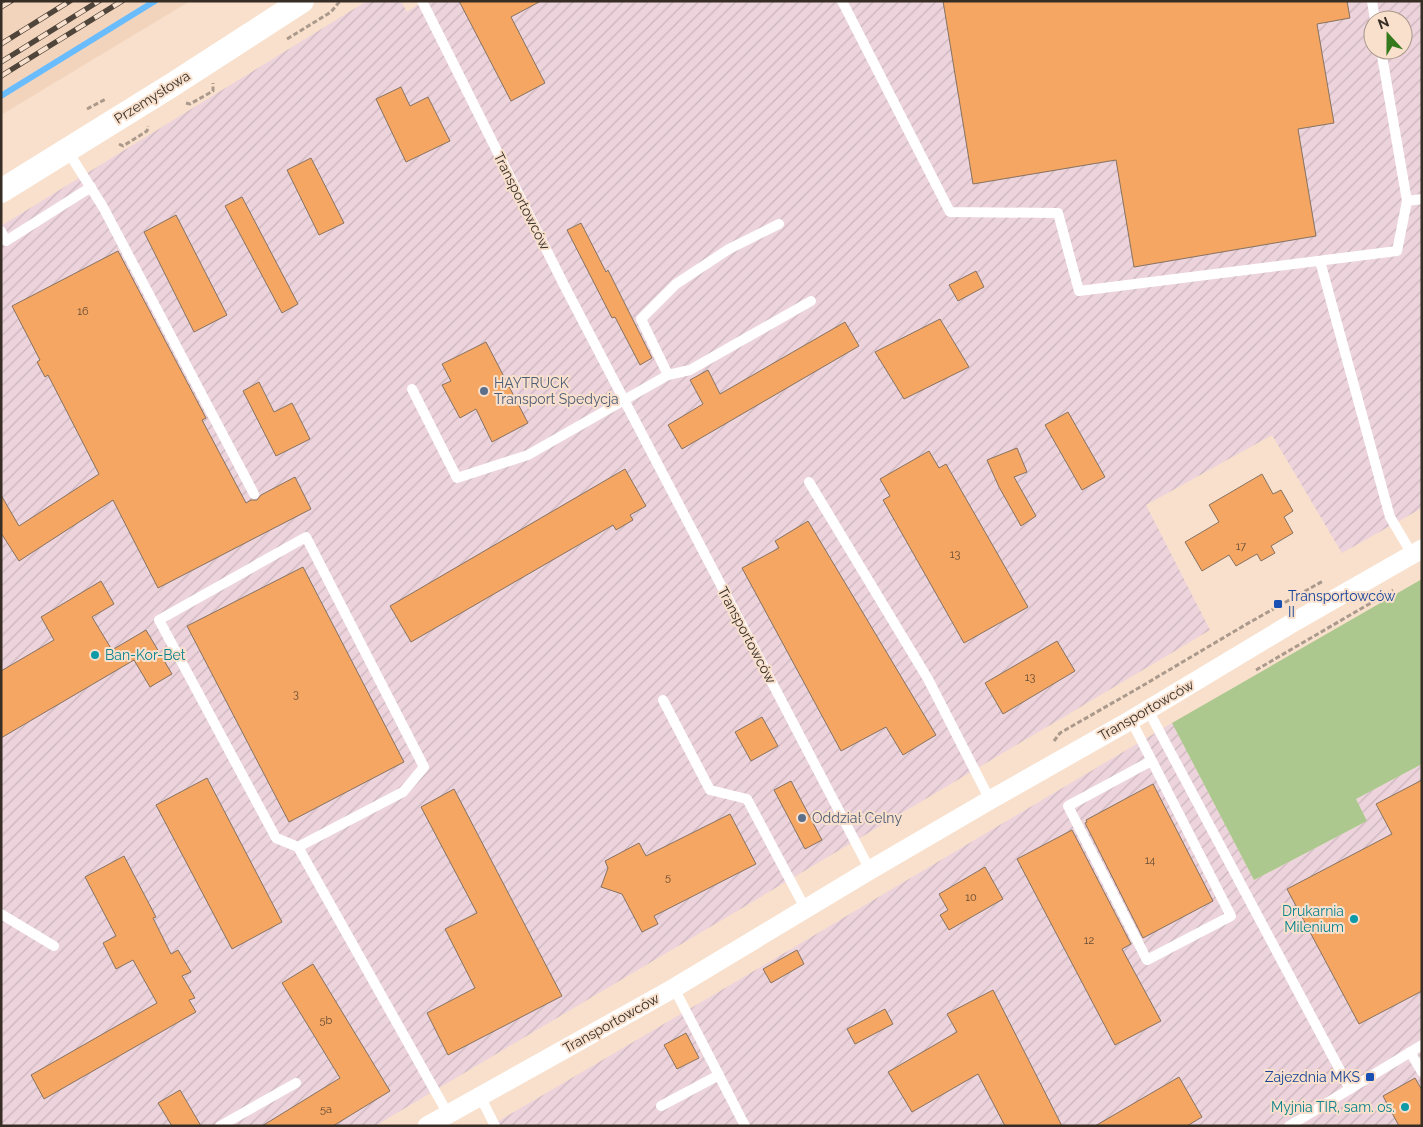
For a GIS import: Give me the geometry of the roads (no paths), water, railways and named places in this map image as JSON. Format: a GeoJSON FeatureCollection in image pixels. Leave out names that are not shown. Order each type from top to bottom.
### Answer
{"type":"FeatureCollection","features":[{"type":"Feature","properties":{"kind":"street","name":"Przemysłowa"},"geometry":{"type":"LineString","coordinates":[[1,191],[172,85],[302,1]]}},
{"type":"Feature","properties":{"kind":"street","name":"Transportowców"},"geometry":{"type":"LineString","coordinates":[[427,1126],[674,988],[805,908],[1131,720],[1417,551]]}},
{"type":"Feature","properties":{"kind":"lane","name":"Transportowców"},"geometry":{"type":"LineString","coordinates":[[422,1],[565,286],[870,870]]}},
{"type":"Feature","properties":{"kind":"lane"},"geometry":{"type":"LineString","coordinates":[[842,1],[950,212],[1058,213],[1079,292],[1397,252],[1407,201],[1382,60]]}},
{"type":"Feature","properties":{"kind":"lane"},"geometry":{"type":"LineString","coordinates":[[67,150],[108,216],[254,494]]}},
{"type":"Feature","properties":{"kind":"lane"},"geometry":{"type":"LineString","coordinates":[[1,231],[6,241],[91,187]]}},
{"type":"Feature","properties":{"kind":"lane"},"geometry":{"type":"LineString","coordinates":[[1407,201],[1422,199]]}},
{"type":"Feature","properties":{"kind":"lane"},"geometry":{"type":"LineString","coordinates":[[668,375],[641,320],[676,284],[729,249],[778,224]]}},
{"type":"Feature","properties":{"kind":"lane"},"geometry":{"type":"LineString","coordinates":[[1320,261],[1390,517],[1417,551]]}},
{"type":"Feature","properties":{"kind":"lane"},"geometry":{"type":"LineString","coordinates":[[412,389],[457,478],[528,455],[668,375],[690,370],[811,301]]}},
{"type":"Feature","properties":{"kind":"lane"},"geometry":{"type":"LineString","coordinates":[[809,482],[928,679],[990,800]]}},
{"type":"Feature","properties":{"kind":"lane"},"geometry":{"type":"LineString","coordinates":[[298,847],[403,792],[424,767],[306,537],[159,620],[276,838],[298,847],[448,1114]]}},
{"type":"Feature","properties":{"kind":"lane"},"geometry":{"type":"LineString","coordinates":[[663,700],[710,790],[748,799],[805,908]]}},
{"type":"Feature","properties":{"kind":"lane"},"geometry":{"type":"LineString","coordinates":[[1148,710],[1350,1089]]}},
{"type":"Feature","properties":{"kind":"lane"},"geometry":{"type":"LineString","coordinates":[[1131,720],[1231,916],[1147,960],[1068,806],[1151,761]]}},
{"type":"Feature","properties":{"kind":"lane"},"geometry":{"type":"LineString","coordinates":[[1,914],[54,946]]}},
{"type":"Feature","properties":{"kind":"lane"},"geometry":{"type":"LineString","coordinates":[[674,988],[745,1126]]}},
{"type":"Feature","properties":{"kind":"lane"},"geometry":{"type":"LineString","coordinates":[[1288,1126],[1422,1046]]}},
{"type":"Feature","properties":{"kind":"lane"},"geometry":{"type":"LineString","coordinates":[[1410,1052],[1422,1072]]}},
{"type":"Feature","properties":{"kind":"lane"},"geometry":{"type":"LineString","coordinates":[[661,1106],[719,1075]]}},
{"type":"Feature","properties":{"kind":"lane"},"geometry":{"type":"LineString","coordinates":[[220,1126],[296,1084]]}},
{"type":"Feature","properties":{"kind":"lane"},"geometry":{"type":"LineString","coordinates":[[480,1096],[495,1126]]}},
{"type":"Feature","properties":{"kind":"waterway"},"geometry":{"type":"LineString","coordinates":[[1,96],[155,1]]}},
{"type":"Feature","properties":{"kind":"railway"},"geometry":{"type":"LineString","coordinates":[[1,7],[11,1]]}},
{"type":"Feature","properties":{"kind":"railway"},"geometry":{"type":"LineString","coordinates":[[1,44],[70,1]]}},
{"type":"Feature","properties":{"kind":"railway"},"geometry":{"type":"LineString","coordinates":[[1,62],[99,1]]}},
{"type":"Feature","properties":{"kind":"railway"},"geometry":{"type":"LineString","coordinates":[[1,76],[122,1]]}},
{"type":"Feature","properties":{"kind":"place","name":"HAYTRUCK Transport Spedycja"},"geometry":{"type":"Point","coordinates":[484,391]}},
{"type":"Feature","properties":{"kind":"place","name":"Transportowców II"},"geometry":{"type":"Point","coordinates":[1278,604]}},
{"type":"Feature","properties":{"kind":"place","name":"Ban-Kor-Bet"},"geometry":{"type":"Point","coordinates":[95,655]}},
{"type":"Feature","properties":{"kind":"place","name":"Oddział Celny"},"geometry":{"type":"Point","coordinates":[802,818]}},
{"type":"Feature","properties":{"kind":"place","name":"Drukarnia Milenium"},"geometry":{"type":"Point","coordinates":[1354,919]}},
{"type":"Feature","properties":{"kind":"place","name":"Zajezdnia MKS"},"geometry":{"type":"Point","coordinates":[1370,1077]}},
{"type":"Feature","properties":{"kind":"place","name":"Myjnia TIR, sam. os."},"geometry":{"type":"Point","coordinates":[1405,1107]}}]}
